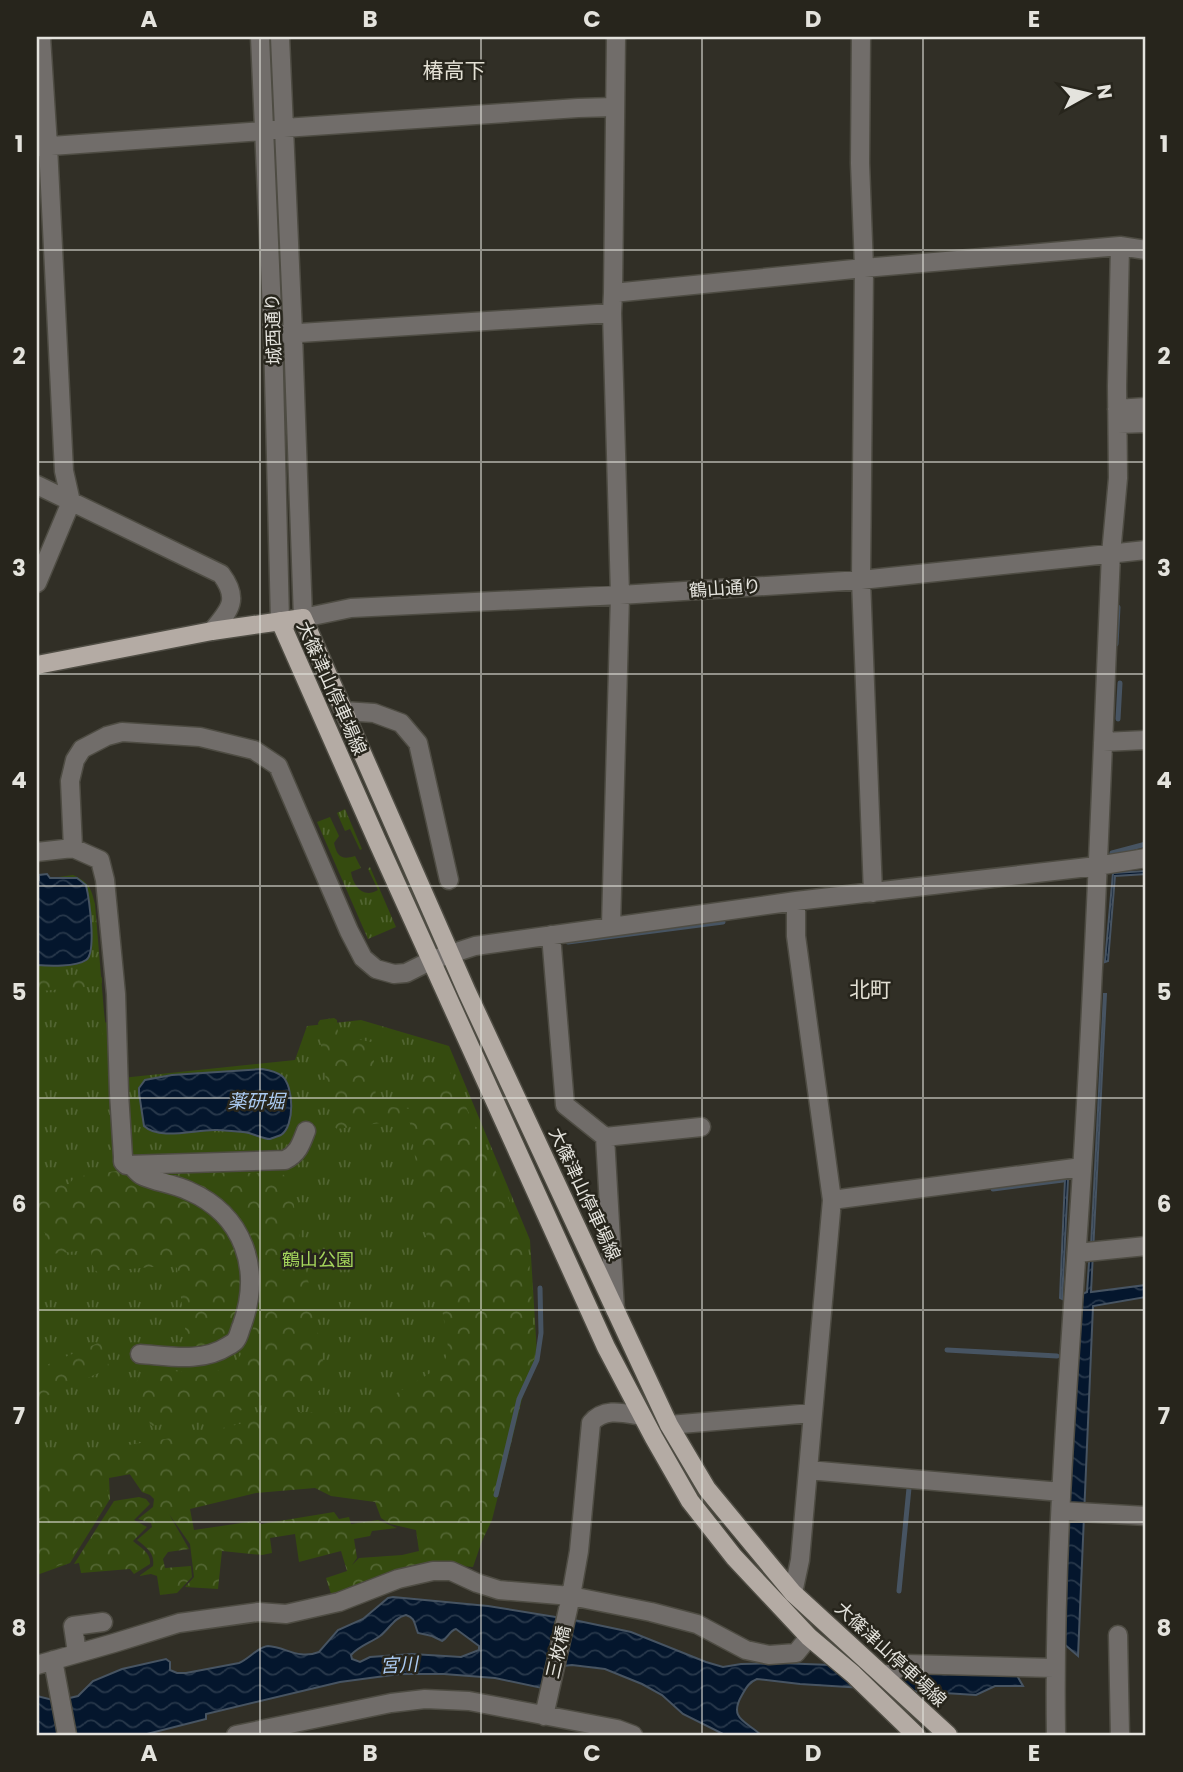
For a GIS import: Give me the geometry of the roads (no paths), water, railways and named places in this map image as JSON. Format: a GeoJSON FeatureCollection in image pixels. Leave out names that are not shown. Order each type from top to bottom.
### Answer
{"type":"FeatureCollection","features":[{"type":"Feature","properties":{"kind":"main road","name":"大篠津山停車場線"},"geometry":{"type":"LineString","coordinates":[[37,665],[212,631],[303,618],[450,954],[669,1425],[707,1489],[793,1593],[948,1735]]}},
{"type":"Feature","properties":{"kind":"main road","name":"大篠津山停車場線"},"geometry":{"type":"LineString","coordinates":[[280,621],[606,1348],[690,1501],[734,1557],[809,1637],[853,1674],[916,1735]]}},
{"type":"Feature","properties":{"kind":"street"},"geometry":{"type":"LineString","coordinates":[[37,583],[71,502],[64,471],[43,146],[41,37]]}},
{"type":"Feature","properties":{"kind":"street","name":"城西通り"},"geometry":{"type":"LineString","coordinates":[[260,37],[273,334],[280,621]]}},
{"type":"Feature","properties":{"kind":"street","name":"城西通り"},"geometry":{"type":"LineString","coordinates":[[280,37],[303,618]]}},
{"type":"Feature","properties":{"kind":"street"},"geometry":{"type":"LineString","coordinates":[[611,926],[620,594],[612,313],[616,37]]}},
{"type":"Feature","properties":{"kind":"street"},"geometry":{"type":"LineString","coordinates":[[861,37],[860,163],[864,268],[861,580],[873,893]]}},
{"type":"Feature","properties":{"kind":"street"},"geometry":{"type":"LineString","coordinates":[[43,146],[614,107]]}},
{"type":"Feature","properties":{"kind":"street"},"geometry":{"type":"LineString","coordinates":[[613,293],[1120,246],[1146,250]]}},
{"type":"Feature","properties":{"kind":"street"},"geometry":{"type":"LineString","coordinates":[[1056,1735],[1055,1668],[1060,1511],[1082,1167],[1111,554],[1118,478],[1120,246]]}},
{"type":"Feature","properties":{"kind":"street"},"geometry":{"type":"LineString","coordinates":[[273,334],[612,313]]}},
{"type":"Feature","properties":{"kind":"street"},"geometry":{"type":"LineString","coordinates":[[1117,417],[1146,407]]}},
{"type":"Feature","properties":{"kind":"street"},"geometry":{"type":"LineString","coordinates":[[1117,417],[1146,423]]}},
{"type":"Feature","properties":{"kind":"street"},"geometry":{"type":"LineString","coordinates":[[37,485],[221,574],[230,585],[232,601],[228,612],[212,631]]}},
{"type":"Feature","properties":{"kind":"street","name":"鶴山通り"},"geometry":{"type":"LineString","coordinates":[[303,618],[351,608],[861,580],[1146,550]]}},
{"type":"Feature","properties":{"kind":"street"},"geometry":{"type":"LineString","coordinates":[[344,711],[373,713],[401,723],[418,743],[449,880]]}},
{"type":"Feature","properties":{"kind":"street"},"geometry":{"type":"LineString","coordinates":[[73,848],[70,781],[75,760],[82,749],[93,742],[122,732],[200,737],[254,750],[278,766],[363,958],[376,969],[394,974],[406,973],[432,960],[475,946],[796,901],[1146,858]]}},
{"type":"Feature","properties":{"kind":"street"},"geometry":{"type":"LineString","coordinates":[[1103,742],[1146,740]]}},
{"type":"Feature","properties":{"kind":"street"},"geometry":{"type":"LineString","coordinates":[[37,852],[73,848],[100,860],[105,880],[116,994],[119,1093],[123,1157],[126,1165],[285,1160],[298,1152],[306,1131]]}},
{"type":"Feature","properties":{"kind":"street"},"geometry":{"type":"LineString","coordinates":[[793,1593],[800,1560],[832,1200],[796,936],[796,901]]}},
{"type":"Feature","properties":{"kind":"street"},"geometry":{"type":"LineString","coordinates":[[551,935],[565,1105],[605,1137],[701,1127]]}},
{"type":"Feature","properties":{"kind":"street"},"geometry":{"type":"LineString","coordinates":[[605,1137],[615,1310]]}},
{"type":"Feature","properties":{"kind":"street"},"geometry":{"type":"LineString","coordinates":[[131,1165],[141,1175],[186,1190],[206,1200],[223,1214],[236,1227],[246,1250],[249,1266],[250,1291],[236,1341],[216,1354],[191,1357],[140,1354]]}},
{"type":"Feature","properties":{"kind":"street"},"geometry":{"type":"LineString","coordinates":[[832,1200],[1082,1167]]}},
{"type":"Feature","properties":{"kind":"street"},"geometry":{"type":"LineString","coordinates":[[1077,1253],[1146,1247]]}},
{"type":"Feature","properties":{"kind":"street","name":"三枚橋"},"geometry":{"type":"LineString","coordinates":[[545,1710],[579,1551],[590,1423],[605,1412],[642,1416]]}},
{"type":"Feature","properties":{"kind":"street"},"geometry":{"type":"LineString","coordinates":[[669,1425],[812,1413]]}},
{"type":"Feature","properties":{"kind":"street"},"geometry":{"type":"LineString","coordinates":[[808,1470],[1061,1492]]}},
{"type":"Feature","properties":{"kind":"street"},"geometry":{"type":"LineString","coordinates":[[1060,1511],[1146,1516]]}},
{"type":"Feature","properties":{"kind":"street"},"geometry":{"type":"LineString","coordinates":[[67,1735],[48,1663],[179,1623],[258,1612],[286,1614],[339,1602],[398,1579],[433,1570],[451,1571],[499,1590],[570,1598],[651,1612],[697,1624],[746,1650],[769,1655],[796,1653],[809,1637]]}},
{"type":"Feature","properties":{"kind":"street"},"geometry":{"type":"LineString","coordinates":[[76,1653],[74,1626],[103,1622]]}},
{"type":"Feature","properties":{"kind":"street"},"geometry":{"type":"LineString","coordinates":[[1118,1635],[1120,1735]]}},
{"type":"Feature","properties":{"kind":"street"},"geometry":{"type":"LineString","coordinates":[[884,1676],[906,1664],[1055,1668]]}},
{"type":"Feature","properties":{"kind":"street"},"geometry":{"type":"LineString","coordinates":[[236,1735],[390,1703],[425,1699],[470,1701],[545,1710],[634,1735]]}},
{"type":"Feature","properties":{"kind":"water"},"geometry":{"type":"Polygon","coordinates":[[[1146,871],[1146,874],[1115,876],[1108,961],[1105,962],[1113,873],[1146,871]]]}},
{"type":"Feature","properties":{"kind":"water"},"geometry":{"type":"Polygon","coordinates":[[[47,874],[50,878],[77,878],[86,885],[91,947],[86,960],[82,962],[37,965],[37,880],[39,875],[47,874]]]}},
{"type":"Feature","properties":{"kind":"water"},"geometry":{"type":"Polygon","coordinates":[[[1104,994],[1091,1292],[1146,1285],[1146,1297],[1093,1306],[1078,1656],[1063,1643],[1071,1454],[1082,1294],[1087,1292],[1091,1247],[1104,994]]]}},
{"type":"Feature","properties":{"kind":"water","name":"薬研堀"},"geometry":{"type":"Polygon","coordinates":[[[262,1069],[282,1076],[289,1088],[291,1115],[286,1130],[281,1135],[268,1139],[245,1132],[217,1130],[169,1134],[144,1126],[139,1088],[145,1080],[172,1075],[262,1069]]]}},
{"type":"Feature","properties":{"kind":"water"},"geometry":{"type":"Polygon","coordinates":[[[1065,1179],[1068,1179],[1062,1299],[1060,1298],[1065,1179]]]}},
{"type":"Feature","properties":{"kind":"water","name":"宮川"},"geometry":{"type":"Polygon","coordinates":[[[388,1598],[488,1606],[574,1620],[631,1632],[723,1667],[779,1663],[1015,1672],[1023,1686],[995,1686],[976,1695],[757,1679],[746,1688],[737,1709],[741,1719],[761,1735],[725,1735],[683,1714],[662,1695],[642,1684],[605,1669],[572,1665],[563,1666],[542,1688],[495,1678],[400,1674],[340,1682],[206,1714],[206,1719],[143,1735],[37,1735],[37,1696],[57,1701],[78,1696],[93,1681],[122,1669],[166,1659],[170,1662],[170,1670],[186,1673],[239,1663],[268,1646],[298,1654],[312,1654],[319,1652],[338,1630],[363,1619],[388,1598]],[[406,1615],[354,1652],[352,1659],[360,1662],[370,1657],[412,1654],[461,1657],[479,1650],[479,1646],[456,1629],[442,1641],[418,1633],[412,1618],[406,1615]]]}},
{"type":"Feature","properties":{"kind":"waterway"},"geometry":{"type":"LineString","coordinates":[[1116,644],[1118,607]]}},
{"type":"Feature","properties":{"kind":"waterway"},"geometry":{"type":"LineString","coordinates":[[1118,719],[1120,683]]}},
{"type":"Feature","properties":{"kind":"waterway"},"geometry":{"type":"LineString","coordinates":[[1112,853],[1146,844]]}},
{"type":"Feature","properties":{"kind":"waterway"},"geometry":{"type":"LineString","coordinates":[[568,942],[723,922]]}},
{"type":"Feature","properties":{"kind":"waterway"},"geometry":{"type":"LineString","coordinates":[[993,1189],[1063,1180]]}},
{"type":"Feature","properties":{"kind":"waterway"},"geometry":{"type":"LineString","coordinates":[[496,1495],[519,1399],[537,1360],[541,1333],[540,1288]]}},
{"type":"Feature","properties":{"kind":"waterway"},"geometry":{"type":"LineString","coordinates":[[947,1350],[1057,1356]]}},
{"type":"Feature","properties":{"kind":"waterway"},"geometry":{"type":"LineString","coordinates":[[899,1591],[909,1488],[913,1484]]}},
{"type":"Feature","properties":{"kind":"district","name":"椿高下"},"geometry":{"type":"Point","coordinates":[454,70]}},
{"type":"Feature","properties":{"kind":"district","name":"北町"},"geometry":{"type":"Point","coordinates":[870,989]}},
{"type":"Feature","properties":{"kind":"park label","name":"鶴山公園"},"geometry":{"type":"Point","coordinates":[318,1259]}}]}
